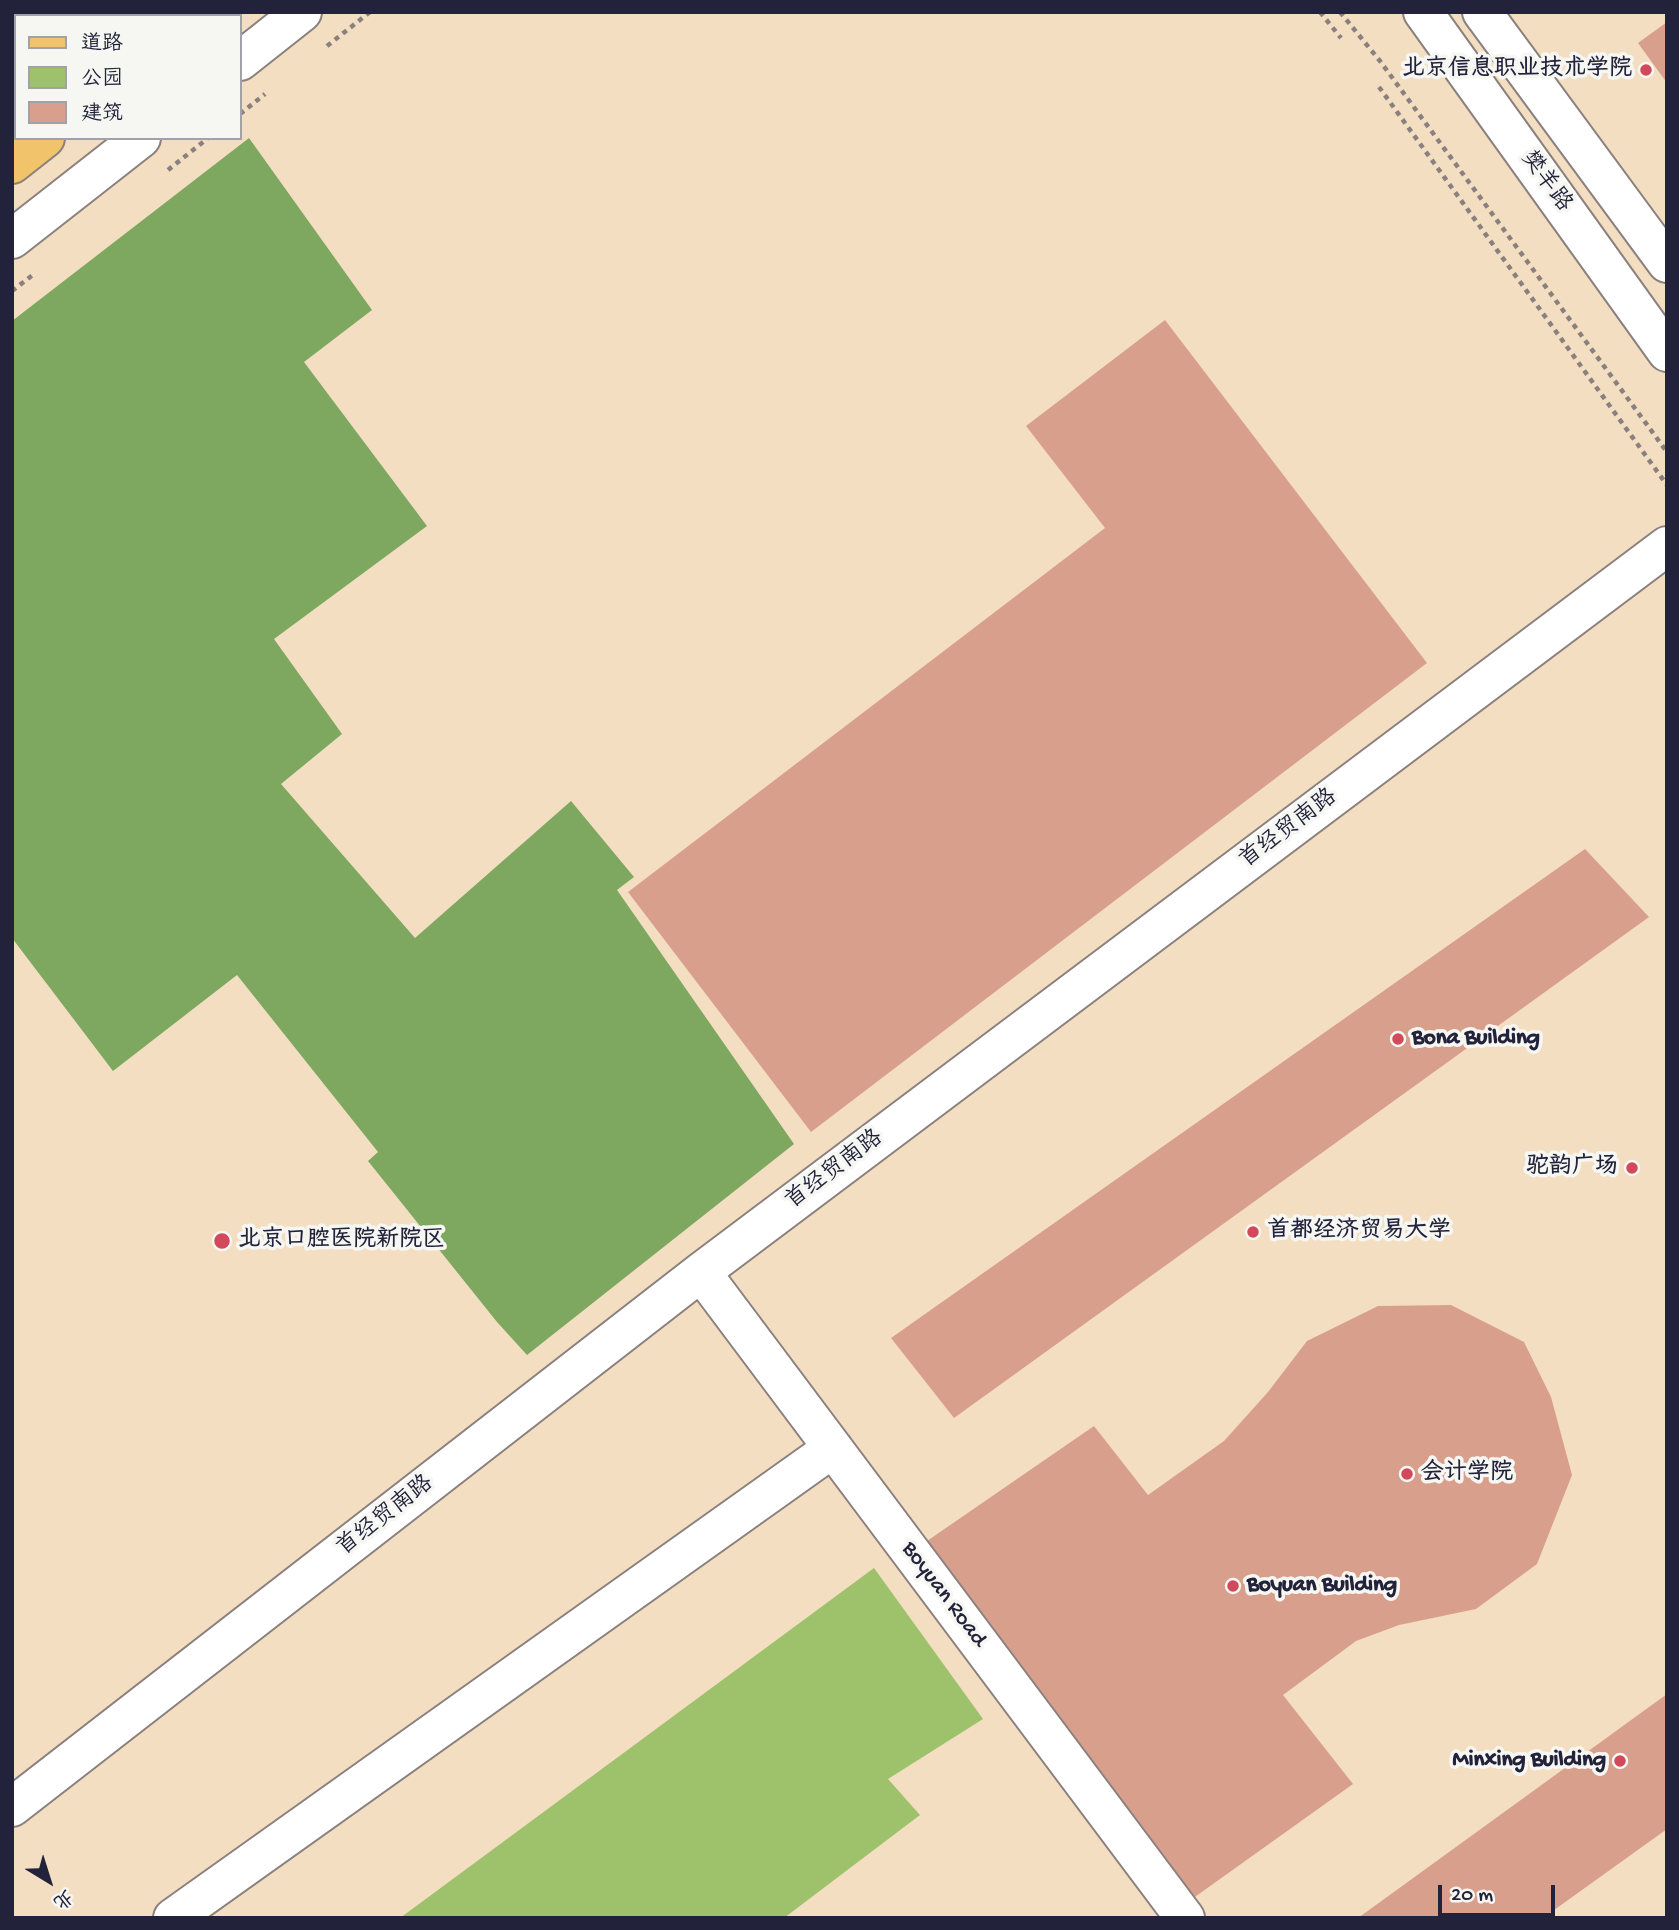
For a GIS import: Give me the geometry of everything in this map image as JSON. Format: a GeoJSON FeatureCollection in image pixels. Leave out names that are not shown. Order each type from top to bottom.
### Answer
{"type":"FeatureCollection","features":[{"type":"Feature","properties":{"kind":"main road"},"geometry":{"type":"LineString","coordinates":[[12,164],[42,140]]}},
{"type":"Feature","properties":{"kind":"street"},"geometry":{"type":"LineString","coordinates":[[242,59],[302,12]]}},
{"type":"Feature","properties":{"kind":"street","name":"樊羊路"},"geometry":{"type":"LineString","coordinates":[[1423,12],[1667,352]]}},
{"type":"Feature","properties":{"kind":"street"},"geometry":{"type":"LineString","coordinates":[[1482,12],[1667,263]]}},
{"type":"Feature","properties":{"kind":"street"},"geometry":{"type":"LineString","coordinates":[[12,239],[138,140]]}},
{"type":"Feature","properties":{"kind":"street","name":"首经贸南路"},"geometry":{"type":"LineString","coordinates":[[12,1807],[701,1272],[1667,546]]}},
{"type":"Feature","properties":{"kind":"street","name":"Boyuan Road"},"geometry":{"type":"LineString","coordinates":[[701,1272],[1185,1918]]}},
{"type":"Feature","properties":{"kind":"street"},"geometry":{"type":"LineString","coordinates":[[173,1918],[832,1448]]}},
{"type":"Feature","properties":{"kind":"path"},"geometry":{"type":"LineString","coordinates":[[1320,12],[1341,38]]}},
{"type":"Feature","properties":{"kind":"path"},"geometry":{"type":"LineString","coordinates":[[1340,12],[1392,77],[1667,452]]}},
{"type":"Feature","properties":{"kind":"path"},"geometry":{"type":"LineString","coordinates":[[1379,87],[1667,485]]}},
{"type":"Feature","properties":{"kind":"green space"},"geometry":{"type":"Polygon","coordinates":[[[249,138],[372,310],[304,362],[427,526],[274,639],[342,734],[281,784],[415,938],[571,801],[634,877],[617,890],[794,1144],[527,1355],[497,1322],[368,1161],[378,1152],[237,975],[113,1071],[12,938],[12,321],[249,138]]]}},
{"type":"Feature","properties":{"kind":"green space"},"geometry":{"type":"Polygon","coordinates":[[[874,1568],[983,1719],[888,1779],[920,1815],[784,1918],[400,1918],[874,1568]]]}},
{"type":"Feature","properties":{"kind":"building"},"geometry":{"type":"Polygon","coordinates":[[[1667,22],[1667,83],[1638,43],[1667,22]]]}},
{"type":"Feature","properties":{"kind":"building"},"geometry":{"type":"Polygon","coordinates":[[[1165,320],[1427,663],[811,1132],[628,892],[1105,528],[1026,426],[1165,320]]]}},
{"type":"Feature","properties":{"kind":"building","name":"Bona Building"},"geometry":{"type":"Polygon","coordinates":[[[1585,849],[1649,917],[954,1418],[891,1338],[1585,849]]]}},
{"type":"Feature","properties":{"kind":"building","name":"Boyuan Building"},"geometry":{"type":"Polygon","coordinates":[[[1451,1305],[1524,1342],[1551,1397],[1572,1475],[1537,1564],[1476,1609],[1399,1625],[1356,1641],[1283,1695],[1353,1784],[1192,1899],[927,1541],[1094,1426],[1148,1495],[1224,1441],[1268,1392],[1307,1341],[1378,1306],[1451,1305]]]}},
{"type":"Feature","properties":{"kind":"building","name":"Minxing Building"},"geometry":{"type":"Polygon","coordinates":[[[1667,1694],[1667,1829],[1543,1918],[1358,1918],[1667,1694]]]}},
{"type":"Feature","properties":{"kind":"place","name":"北京信息职业技术学院"},"geometry":{"type":"Point","coordinates":[1646,70]}},
{"type":"Feature","properties":{"kind":"place","name":"Bona Building"},"geometry":{"type":"Point","coordinates":[1398,1039]}},
{"type":"Feature","properties":{"kind":"place","name":"驼韵广场"},"geometry":{"type":"Point","coordinates":[1632,1168]}},
{"type":"Feature","properties":{"kind":"place","name":"首都经济贸易大学"},"geometry":{"type":"Point","coordinates":[1253,1232]}},
{"type":"Feature","properties":{"kind":"place","name":"北京口腔医院新院区"},"geometry":{"type":"Point","coordinates":[222,1241]}},
{"type":"Feature","properties":{"kind":"place","name":"会计学院"},"geometry":{"type":"Point","coordinates":[1407,1474]}},
{"type":"Feature","properties":{"kind":"place","name":"Boyuan Building"},"geometry":{"type":"Point","coordinates":[1233,1586]}},
{"type":"Feature","properties":{"kind":"place","name":"Minxing Building"},"geometry":{"type":"Point","coordinates":[1620,1761]}}]}
